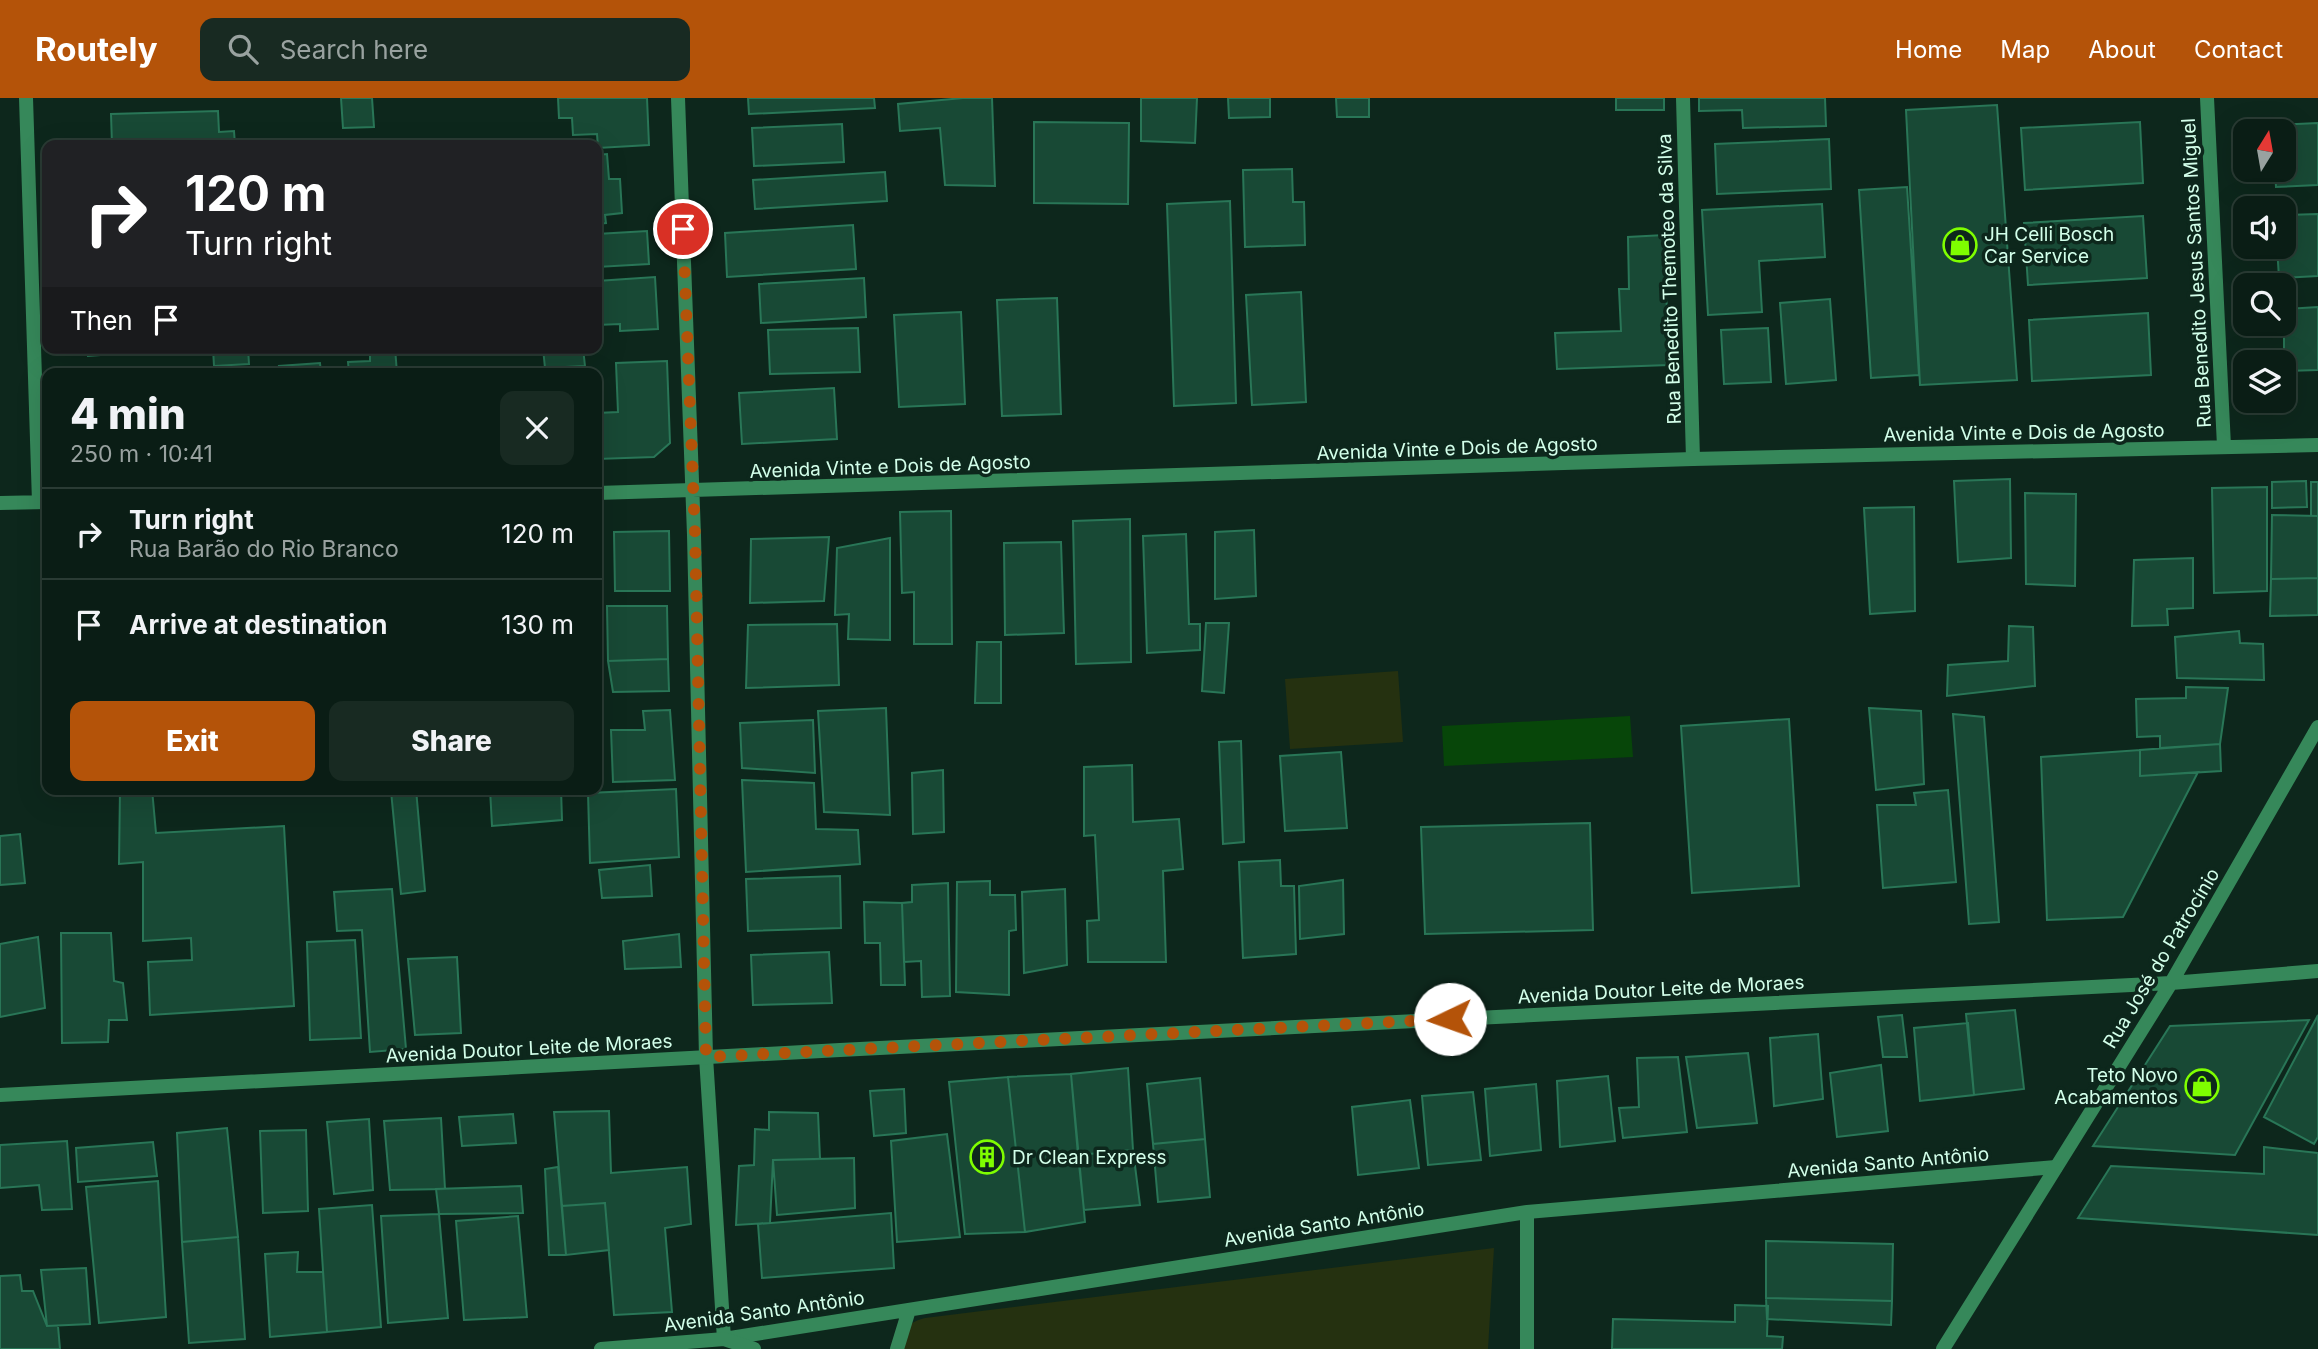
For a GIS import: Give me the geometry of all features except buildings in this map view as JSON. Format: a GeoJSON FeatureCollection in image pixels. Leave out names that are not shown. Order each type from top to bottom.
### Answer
{"type":"FeatureCollection","features":[{"type":"Feature","properties":{"kind":"street"},"geometry":{"type":"LineString","coordinates":[[26,98],[42,478]]}},
{"type":"Feature","properties":{"kind":"street"},"geometry":{"type":"LineString","coordinates":[[678,98],[693,491],[706,1057],[724,1339],[754,1349]]}},
{"type":"Feature","properties":{"kind":"street","name":"Rua Benedito Themoteo da Silva"},"geometry":{"type":"LineString","coordinates":[[1684,98],[1693,459]]}},
{"type":"Feature","properties":{"kind":"street","name":"Rua Benedito Jesus Santos Miguel"},"geometry":{"type":"LineString","coordinates":[[2207,98],[2224,446]]}},
{"type":"Feature","properties":{"kind":"street","name":"Avenida Vinte e Dois de Agosto"},"geometry":{"type":"LineString","coordinates":[[602,493],[1693,459],[2318,445]]}},
{"type":"Feature","properties":{"kind":"street"},"geometry":{"type":"LineString","coordinates":[[0,503],[42,502]]}},
{"type":"Feature","properties":{"kind":"street","name":"Rua José do Patrocínio"},"geometry":{"type":"LineString","coordinates":[[1943,1349],[2171,983],[2318,727]]}},
{"type":"Feature","properties":{"kind":"street","name":"Avenida Doutor Leite de Moraes"},"geometry":{"type":"LineString","coordinates":[[0,1095],[2171,983],[2318,971]]}},
{"type":"Feature","properties":{"kind":"street","name":"Avenida Santo Antônio"},"geometry":{"type":"LineString","coordinates":[[601,1349],[724,1339],[1527,1212],[2056,1167]]}},
{"type":"Feature","properties":{"kind":"street"},"geometry":{"type":"LineString","coordinates":[[1527,1212],[1527,1349]]}},
{"type":"Feature","properties":{"kind":"street"},"geometry":{"type":"LineString","coordinates":[[897,1349],[909,1310]]}},
{"type":"Feature","properties":{"kind":"shaded area"},"geometry":{"type":"Polygon","coordinates":[[[1398,671],[1403,742],[1290,749],[1285,679],[1398,671]]]}},
{"type":"Feature","properties":{"kind":"shaded area"},"geometry":{"type":"Polygon","coordinates":[[[1630,716],[1633,757],[1444,766],[1442,726],[1630,716]]]}},
{"type":"Feature","properties":{"kind":"shaded area"},"geometry":{"type":"Polygon","coordinates":[[[1494,1248],[1488,1349],[900,1349],[910,1325],[925,1318],[1494,1248]]]}},
{"type":"Feature","properties":{"kind":"place","name":"JH Celli Bosch Car Service"},"geometry":{"type":"Point","coordinates":[1960,245]}},
{"type":"Feature","properties":{"kind":"place","name":"Teto Novo Acabamentos"},"geometry":{"type":"Point","coordinates":[2202,1086]}},
{"type":"Feature","properties":{"kind":"place","name":"Dr Clean Express"},"geometry":{"type":"Point","coordinates":[987,1157]}},
{"type":"Feature","properties":{"kind":"route"},"geometry":{"type":"LineString","coordinates":[[683,229],[695,535],[706,1057],[1450,1019]]}}]}
